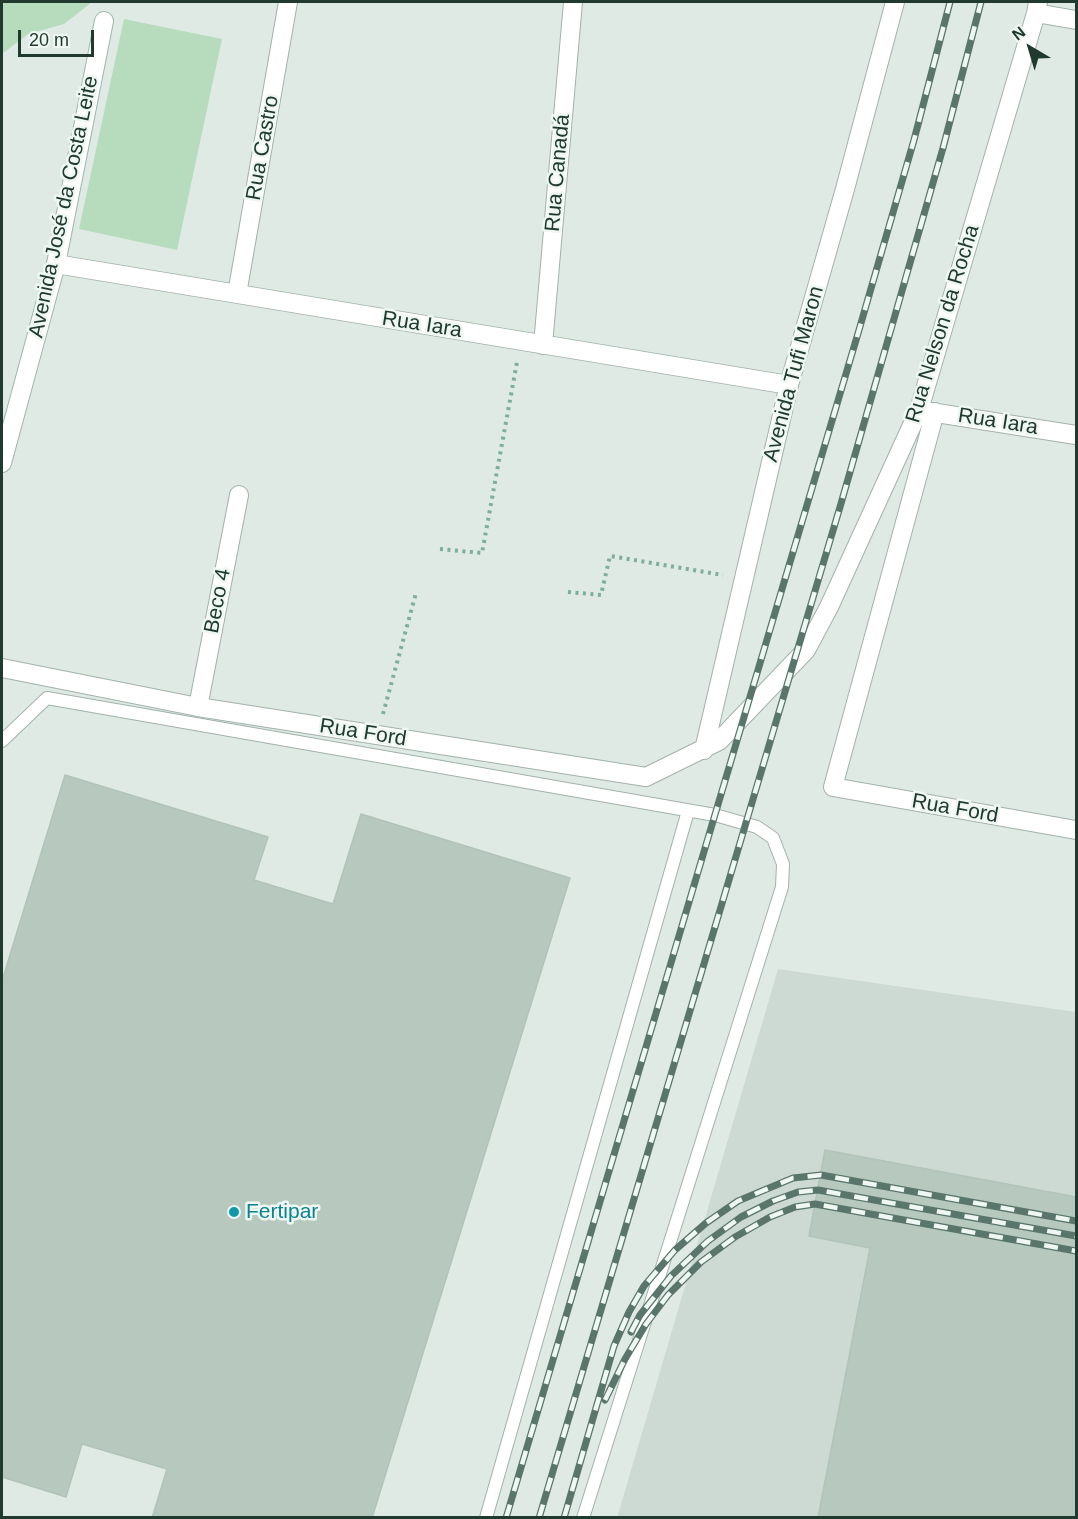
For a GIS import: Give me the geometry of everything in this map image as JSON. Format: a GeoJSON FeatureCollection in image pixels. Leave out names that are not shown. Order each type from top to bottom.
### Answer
{"type":"FeatureCollection","features":[{"type":"Feature","properties":{"kind":"street","name":"Rua Castro"},"geometry":{"type":"LineString","coordinates":[[237,294],[288,2]]}},
{"type":"Feature","properties":{"kind":"street","name":"Rua Canadá"},"geometry":{"type":"LineString","coordinates":[[543,345],[573,2]]}},
{"type":"Feature","properties":{"kind":"street","name":"Avenida Tufi Maron"},"geometry":{"type":"LineString","coordinates":[[712,745],[744,579],[789,385],[895,2]]}},
{"type":"Feature","properties":{"kind":"street"},"geometry":{"type":"LineString","coordinates":[[1037,8],[1077,20]]}},
{"type":"Feature","properties":{"kind":"street","name":"Rua Nelson da Rocha"},"geometry":{"type":"LineString","coordinates":[[712,745],[806,650],[927,411],[1037,8]]}},
{"type":"Feature","properties":{"kind":"street","name":"Avenida José da Costa Leite"},"geometry":{"type":"LineString","coordinates":[[2,463],[56,264],[104,21]]}},
{"type":"Feature","properties":{"kind":"street","name":"Rua Iara"},"geometry":{"type":"LineString","coordinates":[[56,264],[789,385]]}},
{"type":"Feature","properties":{"kind":"street","name":"Rua Iara"},"geometry":{"type":"LineString","coordinates":[[927,411],[1077,435]]}},
{"type":"Feature","properties":{"kind":"street","name":"Rua Ford"},"geometry":{"type":"LineString","coordinates":[[927,411],[834,787],[1077,830]]}},
{"type":"Feature","properties":{"kind":"street","name":"Beco 4"},"geometry":{"type":"LineString","coordinates":[[198,707],[239,495]]}},
{"type":"Feature","properties":{"kind":"street","name":"Rua Ford"},"geometry":{"type":"LineString","coordinates":[[2,668],[198,707],[646,777],[712,745]]}},
{"type":"Feature","properties":{"kind":"lane"},"geometry":{"type":"LineString","coordinates":[[2,741],[47,698],[715,815],[757,827],[773,838],[783,864],[782,887],[583,1518]]}},
{"type":"Feature","properties":{"kind":"lane"},"geometry":{"type":"LineString","coordinates":[[486,1518],[688,811]]}},
{"type":"Feature","properties":{"kind":"path"},"geometry":{"type":"LineString","coordinates":[[440,549],[482,553],[521,341]]}},
{"type":"Feature","properties":{"kind":"path"},"geometry":{"type":"LineString","coordinates":[[568,592],[601,595],[610,556],[744,579]]}},
{"type":"Feature","properties":{"kind":"path"},"geometry":{"type":"LineString","coordinates":[[377,735],[416,593]]}},
{"type":"Feature","properties":{"kind":"shaded area"},"geometry":{"type":"Polygon","coordinates":[[[778,969],[1076,1012],[1076,1517],[617,1518],[778,969]]]}},
{"type":"Feature","properties":{"kind":"green space"},"geometry":{"type":"Polygon","coordinates":[[[2,2],[92,2],[64,24],[28,34],[2,54],[2,2]]]}},
{"type":"Feature","properties":{"kind":"green space"},"geometry":{"type":"Polygon","coordinates":[[[124,19],[222,39],[177,250],[79,229],[124,19]]]}},
{"type":"Feature","properties":{"kind":"building","name":"Fertipar"},"geometry":{"type":"Polygon","coordinates":[[[65,775],[268,837],[254,880],[333,904],[361,814],[570,878],[372,1518],[152,1518],[167,1469],[82,1444],[66,1497],[2,1477],[2,981],[65,775]]]}},
{"type":"Feature","properties":{"kind":"building"},"geometry":{"type":"Polygon","coordinates":[[[825,1150],[1076,1197],[1076,1518],[818,1518],[870,1248],[809,1236],[825,1150]]]}},
{"type":"Feature","properties":{"kind":"railway"},"geometry":{"type":"LineString","coordinates":[[506,1518],[859,330],[914,140],[950,2]]}},
{"type":"Feature","properties":{"kind":"railway"},"geometry":{"type":"LineString","coordinates":[[539,1518],[840,507],[943,148],[981,2]]}},
{"type":"Feature","properties":{"kind":"railway"},"geometry":{"type":"LineString","coordinates":[[564,1518],[614,1346],[629,1312],[644,1286],[675,1250],[706,1223],[738,1201],[793,1178],[821,1175],[1076,1221]]}},
{"type":"Feature","properties":{"kind":"railway"},"geometry":{"type":"LineString","coordinates":[[631,1332],[640,1315],[671,1276],[708,1241],[741,1217],[798,1192],[818,1190],[1076,1236]]}},
{"type":"Feature","properties":{"kind":"railway"},"geometry":{"type":"LineString","coordinates":[[605,1400],[625,1359],[646,1324],[668,1295],[701,1262],[735,1237],[770,1217],[795,1207],[815,1204],[1076,1251]]}},
{"type":"Feature","properties":{"kind":"place","name":"Fertipar"},"geometry":{"type":"Point","coordinates":[234,1212]}}]}
